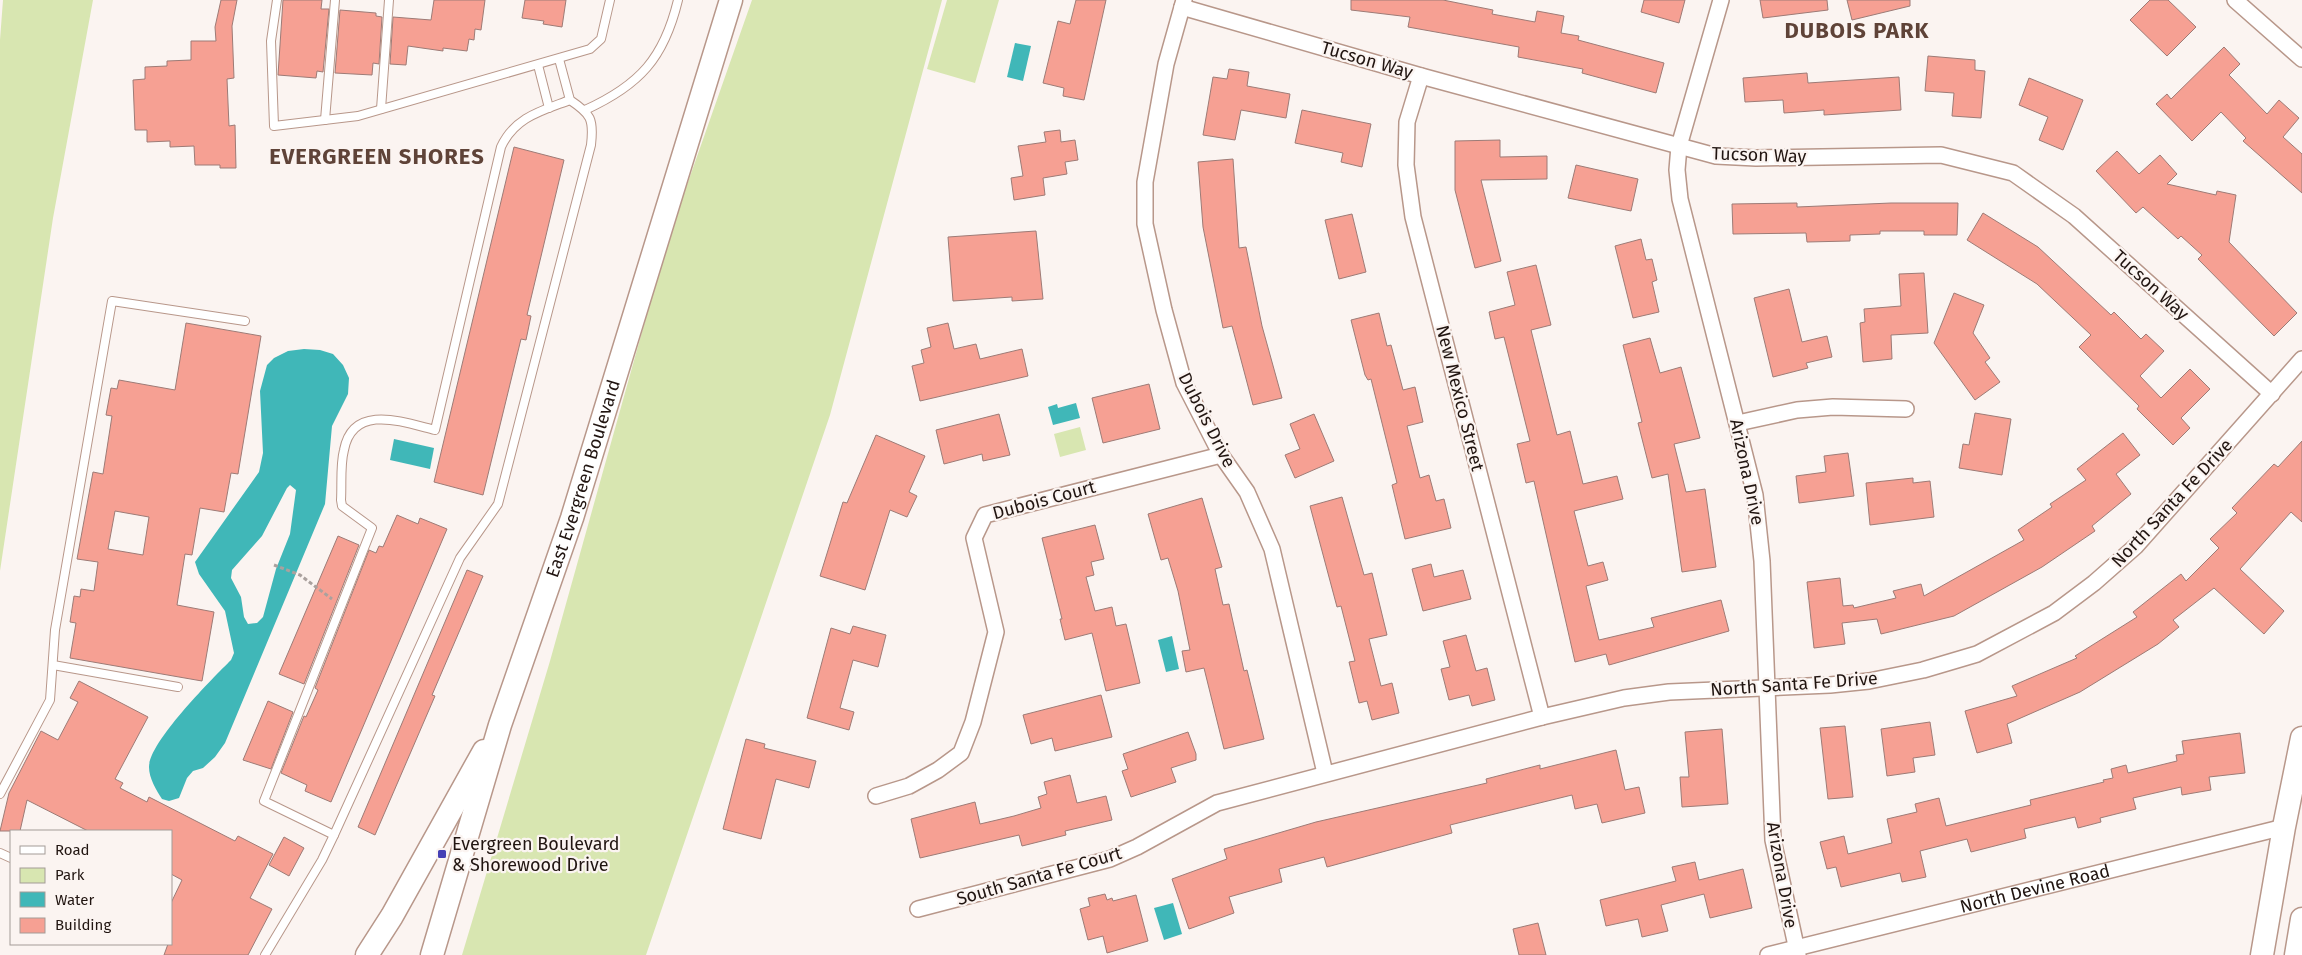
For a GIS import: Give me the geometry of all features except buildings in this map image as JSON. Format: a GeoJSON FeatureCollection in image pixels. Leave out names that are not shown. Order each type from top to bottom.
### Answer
{"type":"FeatureCollection","features":[{"type":"Feature","properties":{"kind":"street","name":"East Evergreen Boulevard"},"geometry":{"type":"LineString","coordinates":[[432,955],[500,725],[572,518],[731,0]]}},
{"type":"Feature","properties":{"kind":"street","name":"Arizona Drive"},"geometry":{"type":"LineString","coordinates":[[1721,0],[1679,146],[1677,170],[1680,199],[1755,495],[1759,527],[1773,840],[1797,951]]}},
{"type":"Feature","properties":{"kind":"street"},"geometry":{"type":"LineString","coordinates":[[2235,0],[2302,59]]}},
{"type":"Feature","properties":{"kind":"street","name":"Tucson Way"},"geometry":{"type":"LineString","coordinates":[[1183,4],[1421,76],[1716,156],[1756,158],[1941,154],[2013,173],[2074,216],[2272,394]]}},
{"type":"Feature","properties":{"kind":"street","name":"Dubois Drive"},"geometry":{"type":"LineString","coordinates":[[1183,4],[1166,64],[1145,182],[1145,224],[1164,310],[1184,383],[1221,455],[1247,492],[1272,549],[1325,773]]}},
{"type":"Feature","properties":{"kind":"street","name":"New Mexico Street"},"geometry":{"type":"LineString","coordinates":[[1421,76],[1407,122],[1406,165],[1413,217],[1542,717]]}},
{"type":"Feature","properties":{"kind":"street","name":"North Santa Fe Drive"},"geometry":{"type":"LineString","coordinates":[[1325,773],[1542,717],[1624,698],[1669,692],[1869,681],[1923,670],[1977,654],[2054,612],[2094,583],[2136,546],[2302,359]]}},
{"type":"Feature","properties":{"kind":"street"},"geometry":{"type":"LineString","coordinates":[[1738,423],[1797,410],[1833,406],[1906,409]]}},
{"type":"Feature","properties":{"kind":"street","name":"Dubois Court"},"geometry":{"type":"LineString","coordinates":[[876,796],[909,786],[938,770],[961,753],[973,722],[996,632],[974,538],[985,515],[1221,455]]}},
{"type":"Feature","properties":{"kind":"street"},"geometry":{"type":"LineString","coordinates":[[367,955],[392,916],[474,767],[500,725]]}},
{"type":"Feature","properties":{"kind":"street"},"geometry":{"type":"LineString","coordinates":[[2262,955],[2293,825],[2302,738]]}},
{"type":"Feature","properties":{"kind":"street","name":"South Santa Fe Court"},"geometry":{"type":"LineString","coordinates":[[918,909],[1110,859],[1137,847],[1217,803],[1325,773]]}},
{"type":"Feature","properties":{"kind":"street","name":"North Devine Road"},"geometry":{"type":"LineString","coordinates":[[1768,955],[1797,951],[2293,825]]}},
{"type":"Feature","properties":{"kind":"street"},"geometry":{"type":"LineString","coordinates":[[2296,955],[2302,919]]}},
{"type":"Feature","properties":{"kind":"lane"},"geometry":{"type":"LineString","coordinates":[[278,0],[271,41],[274,126],[358,116],[590,49],[601,39],[610,0]]}},
{"type":"Feature","properties":{"kind":"lane"},"geometry":{"type":"LineString","coordinates":[[325,120],[335,0]]}},
{"type":"Feature","properties":{"kind":"lane"},"geometry":{"type":"LineString","coordinates":[[381,108],[389,0]]}},
{"type":"Feature","properties":{"kind":"lane"},"geometry":{"type":"LineString","coordinates":[[585,110],[604,102],[632,84],[656,56],[672,27],[678,0]]}},
{"type":"Feature","properties":{"kind":"lane"},"geometry":{"type":"LineString","coordinates":[[265,955],[322,860],[460,558],[498,504],[591,145],[593,122],[585,110],[570,100],[559,59]]}},
{"type":"Feature","properties":{"kind":"lane"},"geometry":{"type":"LineString","coordinates":[[538,65],[549,108]]}},
{"type":"Feature","properties":{"kind":"lane"},"geometry":{"type":"LineString","coordinates":[[334,835],[264,801],[372,528],[342,506],[343,450],[348,436],[356,427],[366,421],[378,418],[394,419],[435,430],[502,147],[507,135],[519,122],[570,100]]}},
{"type":"Feature","properties":{"kind":"lane"},"geometry":{"type":"LineString","coordinates":[[0,794],[50,700],[55,630],[112,301],[245,321]]}},
{"type":"Feature","properties":{"kind":"lane"},"geometry":{"type":"LineString","coordinates":[[53,665],[178,687]]}},
{"type":"Feature","properties":{"kind":"path"},"geometry":{"type":"LineString","coordinates":[[274,565],[300,575],[341,606]]}},
{"type":"Feature","properties":{"kind":"green space"},"geometry":{"type":"Polygon","coordinates":[[[3,0],[93,0],[53,218],[0,571],[0,40],[3,0]]]}},
{"type":"Feature","properties":{"kind":"green space"},"geometry":{"type":"Polygon","coordinates":[[[752,0],[942,0],[830,415],[646,955],[462,955],[550,661],[668,239],[752,0]]]}},
{"type":"Feature","properties":{"kind":"green space"},"geometry":{"type":"Polygon","coordinates":[[[947,0],[999,0],[975,83],[927,69],[947,0]]]}},
{"type":"Feature","properties":{"kind":"green space"},"geometry":{"type":"Polygon","coordinates":[[[1080,427],[1086,450],[1060,457],[1054,434],[1080,427]]]}},
{"type":"Feature","properties":{"kind":"water"},"geometry":{"type":"Polygon","coordinates":[[[1015,43],[1031,46],[1023,81],[1007,77],[1015,43]]]}},
{"type":"Feature","properties":{"kind":"water"},"geometry":{"type":"Polygon","coordinates":[[[320,350],[333,354],[343,365],[349,378],[348,394],[332,426],[325,504],[225,743],[215,757],[203,768],[193,771],[187,778],[179,798],[169,801],[162,799],[155,788],[149,771],[152,756],[170,727],[231,660],[234,653],[225,611],[199,574],[195,562],[259,472],[263,453],[260,391],[267,365],[274,358],[288,351],[320,350]],[[290,485],[287,488],[262,536],[232,570],[231,578],[241,597],[244,617],[248,624],[257,623],[263,617],[276,569],[290,534],[296,490],[290,485]]]}},
{"type":"Feature","properties":{"kind":"water"},"geometry":{"type":"Polygon","coordinates":[[[1076,403],[1080,418],[1053,425],[1048,407],[1057,404],[1058,408],[1076,403]]]}},
{"type":"Feature","properties":{"kind":"water"},"geometry":{"type":"Polygon","coordinates":[[[394,439],[434,448],[430,469],[390,460],[394,439]]]}},
{"type":"Feature","properties":{"kind":"water"},"geometry":{"type":"Polygon","coordinates":[[[1172,636],[1179,669],[1166,672],[1158,640],[1172,636]]]}},
{"type":"Feature","properties":{"kind":"water"},"geometry":{"type":"Polygon","coordinates":[[[1173,903],[1182,934],[1164,940],[1154,908],[1173,903]]]}},
{"type":"Feature","properties":{"kind":"place","name":"Evergreen Boulevard & Shorewood Drive"},"geometry":{"type":"Point","coordinates":[442,854]}},
{"type":"Feature","properties":{"kind":"district","name":"DUBOIS PARK"},"geometry":{"type":"Point","coordinates":[1857,30]}},
{"type":"Feature","properties":{"kind":"district","name":"EVERGREEN SHORES"},"geometry":{"type":"Point","coordinates":[377,156]}}]}
